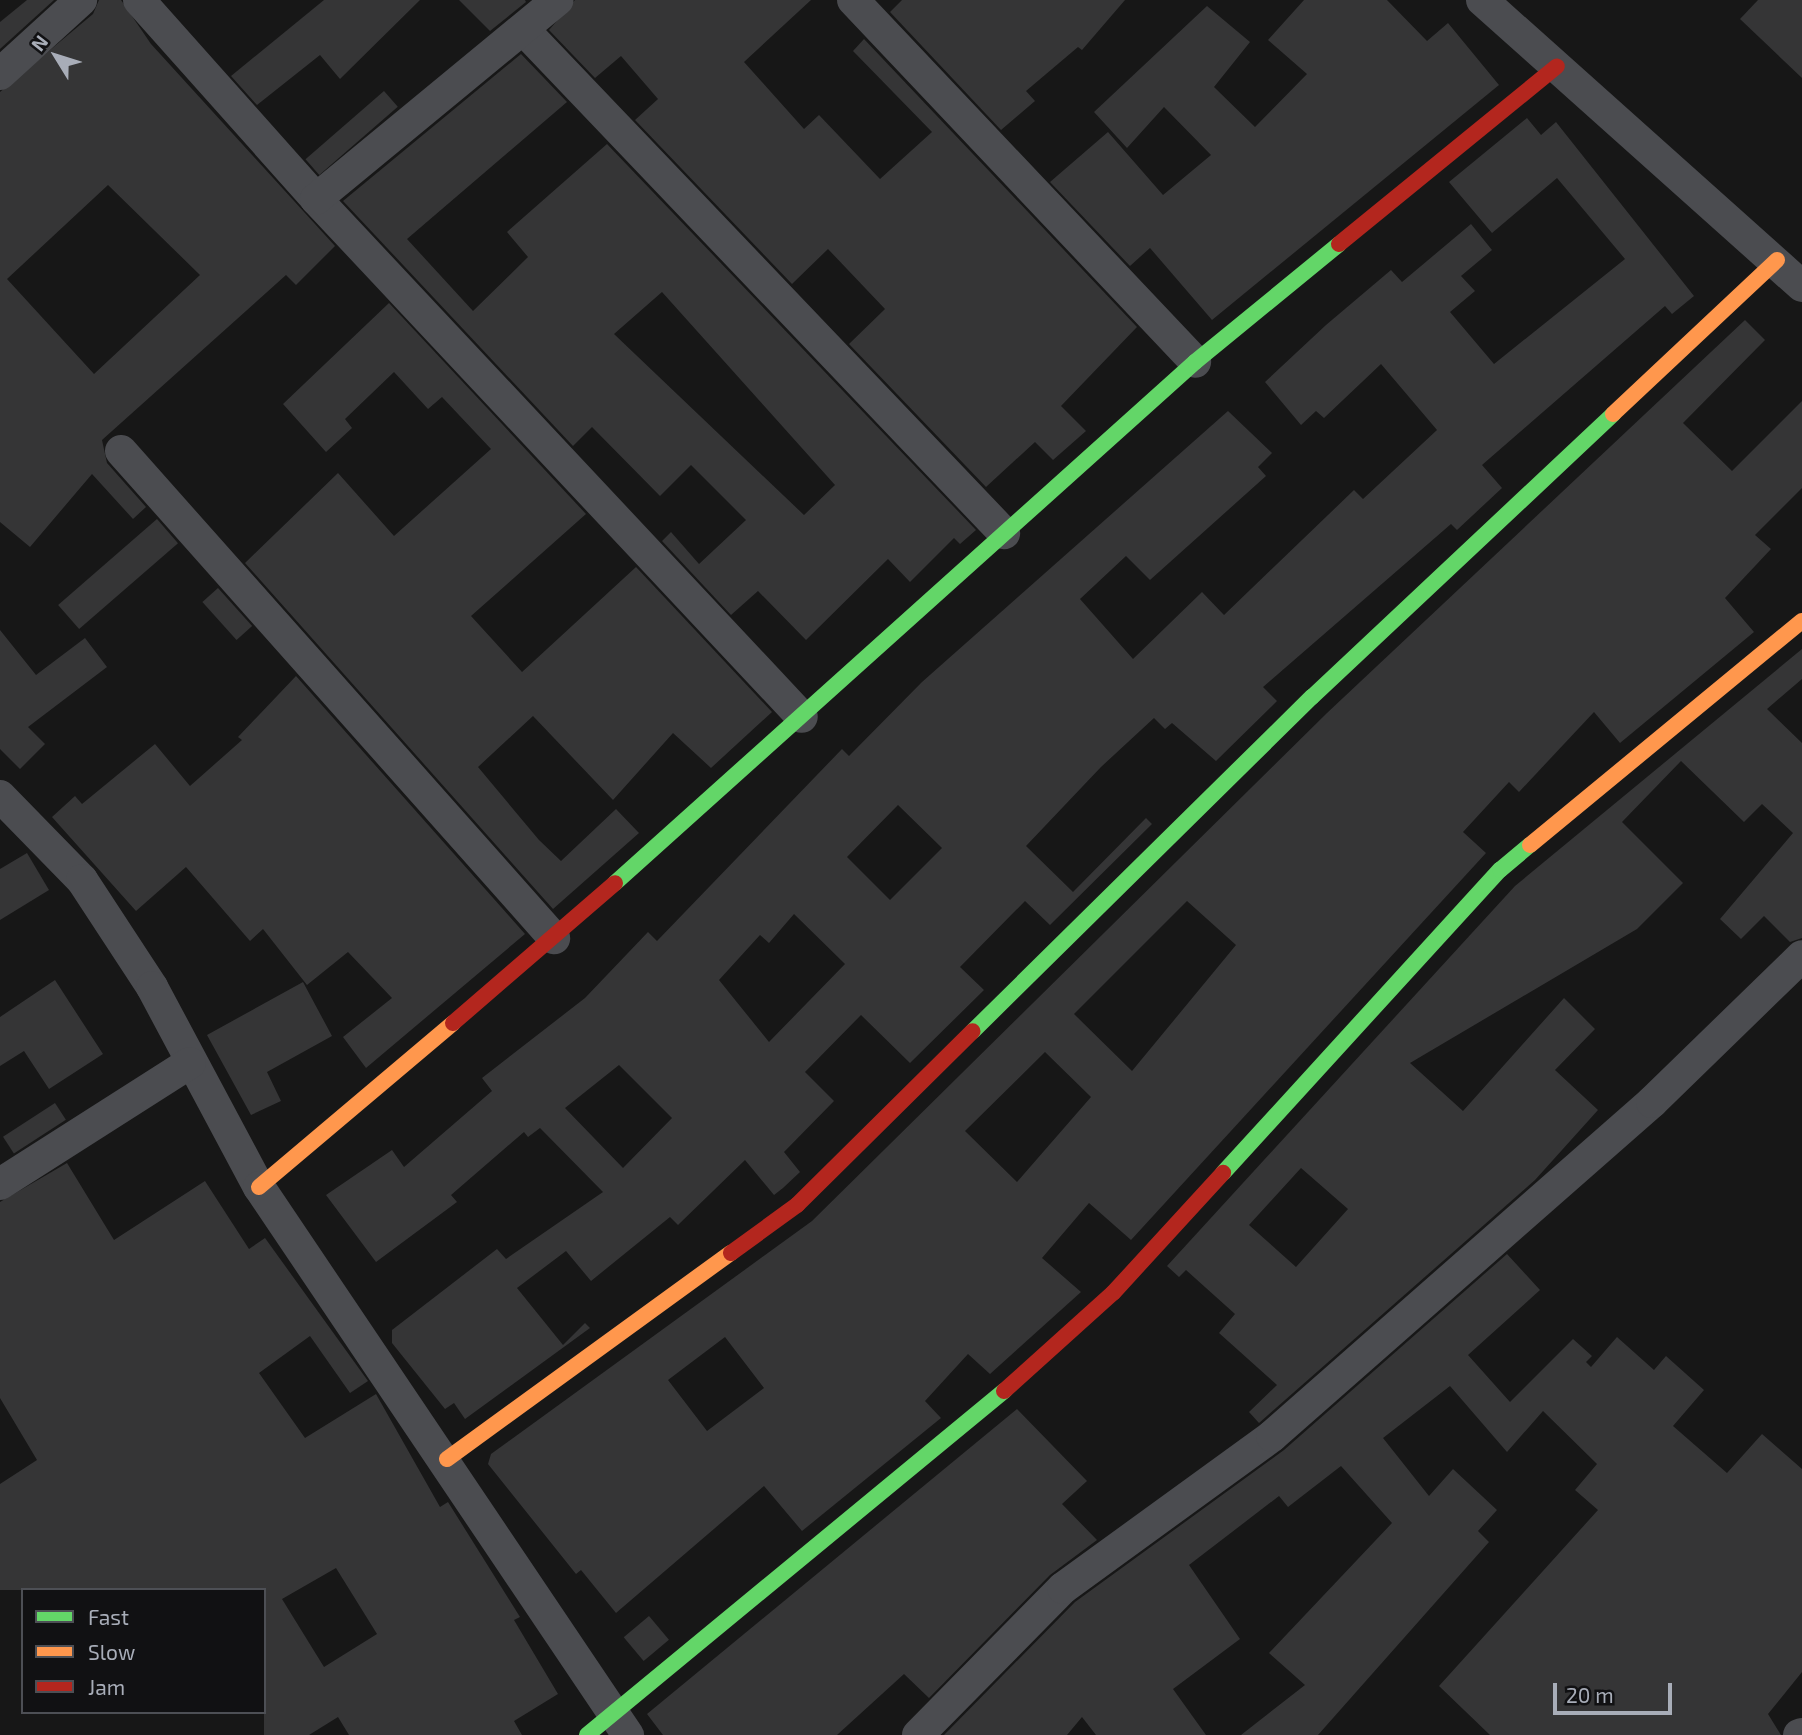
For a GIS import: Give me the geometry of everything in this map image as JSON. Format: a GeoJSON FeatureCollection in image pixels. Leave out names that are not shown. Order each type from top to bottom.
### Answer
{"type":"FeatureCollection","features":[{"type":"Feature","properties":{"kind":"street"},"geometry":{"type":"LineString","coordinates":[[0,74],[81,0]]}},
{"type":"Feature","properties":{"kind":"street"},"geometry":{"type":"LineString","coordinates":[[139,0],[316,199],[802,717]]}},
{"type":"Feature","properties":{"kind":"street"},"geometry":{"type":"LineString","coordinates":[[316,199],[557,0]]}},
{"type":"Feature","properties":{"kind":"street"},"geometry":{"type":"LineString","coordinates":[[853,0],[1195,362]]}},
{"type":"Feature","properties":{"kind":"street"},"geometry":{"type":"LineString","coordinates":[[1482,0],[1777,260],[1802,286]]}},
{"type":"Feature","properties":{"kind":"street"},"geometry":{"type":"LineString","coordinates":[[523,29],[1004,533]]}},
{"type":"Feature","properties":{"kind":"street"},"geometry":{"type":"LineString","coordinates":[[259,1187],[554,938],[1195,362],[1557,66]]}},
{"type":"Feature","properties":{"kind":"street"},"geometry":{"type":"LineString","coordinates":[[447,1459],[797,1205],[1312,697],[1777,260]]}},
{"type":"Feature","properties":{"kind":"street"},"geometry":{"type":"LineString","coordinates":[[121,451],[554,938]]}},
{"type":"Feature","properties":{"kind":"street"},"geometry":{"type":"LineString","coordinates":[[587,1735],[621,1726],[960,1431],[1113,1293],[1500,870],[1802,621]]}},
{"type":"Feature","properties":{"kind":"street"},"geometry":{"type":"LineString","coordinates":[[6,813],[82,880],[152,987],[190,1063],[259,1187],[447,1459],[621,1726]]}},
{"type":"Feature","properties":{"kind":"street"},"geometry":{"type":"LineString","coordinates":[[918,1735],[1063,1588],[1272,1436],[1652,1102],[1802,956]]}},
{"type":"Feature","properties":{"kind":"street"},"geometry":{"type":"LineString","coordinates":[[0,1184],[190,1063]]}},
{"type":"Feature","properties":{"kind":"building"},"geometry":{"type":"Polygon","coordinates":[[[27,0],[54,0],[0,49],[0,22],[27,0]]]}},
{"type":"Feature","properties":{"kind":"building"},"geometry":{"type":"Polygon","coordinates":[[[99,0],[121,0],[151,44],[335,246],[296,285],[286,275],[102,440],[107,463],[146,507],[133,519],[92,474],[30,547],[0,522],[0,92],[93,14],[99,0]],[[108,185],[7,279],[94,374],[200,275],[108,185]]]}},
{"type":"Feature","properties":{"kind":"building"},"geometry":{"type":"Polygon","coordinates":[[[324,0],[420,0],[340,79],[320,55],[257,105],[231,76],[324,0]]]}},
{"type":"Feature","properties":{"kind":"building"},"geometry":{"type":"Polygon","coordinates":[[[459,0],[525,0],[526,2],[490,31],[459,0]]]}},
{"type":"Feature","properties":{"kind":"building"},"geometry":{"type":"Polygon","coordinates":[[[575,0],[811,0],[744,62],[804,129],[819,115],[880,179],[932,132],[853,51],[864,39],[1137,327],[1061,406],[1086,431],[1053,460],[1035,442],[986,487],[849,344],[885,309],[828,249],[792,284],[635,120],[658,99],[621,56],[595,78],[549,30],[575,0]]]}},
{"type":"Feature","properties":{"kind":"building"},"geometry":{"type":"Polygon","coordinates":[[[902,0],[1125,0],[1082,50],[1078,47],[1026,91],[1035,101],[1001,130],[890,12],[902,0]]]}},
{"type":"Feature","properties":{"kind":"building"},"geometry":{"type":"Polygon","coordinates":[[[1304,0],[1387,0],[1427,41],[1448,23],[1499,85],[1212,320],[1150,248],[1130,266],[1050,182],[1108,132],[1163,195],[1211,155],[1164,107],[1127,148],[1094,112],[1207,6],[1250,42],[1214,87],[1255,127],[1307,74],[1268,40],[1304,0]]]}},
{"type":"Feature","properties":{"kind":"building"},"geometry":{"type":"Polygon","coordinates":[[[1758,0],[1802,0],[1802,78],[1740,19],[1758,0]]]}},
{"type":"Feature","properties":{"kind":"building"},"geometry":{"type":"Polygon","coordinates":[[[521,54],[567,102],[407,239],[473,311],[528,257],[507,232],[607,144],[976,530],[960,544],[954,538],[910,582],[888,559],[806,640],[758,591],[731,615],[662,541],[671,532],[699,564],[746,520],[691,465],[660,496],[592,427],[573,446],[343,201],[521,54]],[[662,292],[614,334],[804,515],[835,485],[662,292]]]}},
{"type":"Feature","properties":{"kind":"building"},"geometry":{"type":"Polygon","coordinates":[[[384,91],[398,107],[319,175],[306,159],[384,91]]]}},
{"type":"Feature","properties":{"kind":"building"},"geometry":{"type":"Polygon","coordinates":[[[1527,118],[1541,135],[1556,122],[1694,296],[1672,314],[1665,306],[1482,465],[1502,488],[1457,530],[1451,524],[1263,687],[1277,701],[1216,761],[1172,723],[1165,729],[1154,718],[1101,767],[1026,846],[1073,892],[1146,818],[1152,824],[1050,925],[1025,901],[960,967],[984,990],[910,1063],[861,1015],[805,1072],[834,1101],[784,1152],[800,1172],[783,1188],[774,1195],[745,1160],[678,1225],[670,1217],[591,1281],[566,1251],[517,1288],[563,1345],[585,1323],[590,1328],[465,1419],[454,1403],[445,1409],[392,1343],[392,1330],[497,1249],[506,1259],[603,1192],[540,1128],[528,1137],[524,1132],[451,1195],[457,1202],[376,1262],[326,1195],[392,1150],[404,1167],[492,1091],[482,1078],[585,998],[648,932],[657,941],[842,749],[849,756],[922,682],[1228,411],[1272,453],[1258,467],[1266,476],[1150,580],[1126,556],[1080,599],[1133,659],[1202,592],[1224,615],[1354,490],[1363,499],[1437,430],[1381,364],[1324,418],[1316,411],[1301,425],[1265,382],[1391,270],[1402,282],[1471,224],[1492,250],[1461,276],[1475,291],[1450,312],[1494,364],[1625,259],[1557,178],[1492,233],[1449,182],[1527,118]],[[898,805],[847,857],[890,900],[942,848],[898,805]],[[794,914],[769,943],[760,935],[719,980],[769,1042],[845,964],[794,914]],[[619,1065],[565,1108],[623,1168],[672,1118],[619,1065]]]}},
{"type":"Feature","properties":{"kind":"building"},"geometry":{"type":"Polygon","coordinates":[[[389,303],[586,514],[471,616],[522,672],[636,567],[772,712],[711,768],[673,733],[613,800],[533,716],[478,767],[539,840],[561,861],[616,809],[639,833],[553,909],[245,563],[338,473],[394,536],[491,449],[442,397],[428,409],[394,372],[345,419],[352,428],[326,452],[283,404],[389,303]]]}},
{"type":"Feature","properties":{"kind":"building"},"geometry":{"type":"Polygon","coordinates":[[[1745,320],[1765,340],[1683,423],[1732,471],[1802,401],[1802,488],[1755,535],[1771,549],[1725,598],[1754,632],[1620,743],[1594,712],[1519,792],[1509,782],[1463,832],[1486,853],[1131,1240],[1089,1203],[1042,1258],[1081,1292],[990,1374],[968,1354],[925,1401],[941,1418],[802,1531],[764,1486],[616,1613],[581,1570],[576,1574],[488,1464],[491,1454],[812,1221],[1327,713],[1745,320]],[[1187,901],[1074,1014],[1132,1071],[1236,945],[1187,901]],[[1045,1052],[965,1131],[1017,1182],[1091,1097],[1045,1052]],[[725,1337],[668,1380],[707,1431],[764,1388],[725,1337]]]}},
{"type":"Feature","properties":{"kind":"building"},"geometry":{"type":"Polygon","coordinates":[[[157,519],[178,543],[79,629],[58,605],[157,519]]]}},
{"type":"Feature","properties":{"kind":"building"},"geometry":{"type":"Polygon","coordinates":[[[218,588],[252,626],[237,640],[202,602],[218,588]]]}},
{"type":"Feature","properties":{"kind":"building"},"geometry":{"type":"Polygon","coordinates":[[[0,630],[36,675],[85,638],[107,667],[28,727],[45,744],[20,769],[0,749],[0,630]]]}},
{"type":"Feature","properties":{"kind":"building"},"geometry":{"type":"Polygon","coordinates":[[[1802,649],[1802,679],[1767,709],[1802,743],[1802,938],[1790,942],[1764,916],[1741,939],[1720,919],[1793,833],[1762,804],[1744,822],[1681,761],[1622,822],[1683,883],[1637,929],[1410,1063],[1463,1111],[1564,998],[1595,1029],[1555,1070],[1598,1110],[1535,1180],[1259,1423],[1249,1412],[1277,1385],[1219,1333],[1235,1314],[1186,1270],[1179,1277],[1167,1266],[1515,886],[1802,649]],[[1301,1168],[1249,1225],[1296,1267],[1348,1209],[1301,1168]]]}},
{"type":"Feature","properties":{"kind":"building"},"geometry":{"type":"Polygon","coordinates":[[[296,676],[525,934],[366,1068],[343,1037],[392,998],[348,952],[307,985],[263,929],[250,941],[186,867],[136,911],[52,817],[75,796],[82,804],[155,744],[190,786],[242,740],[238,737],[296,676]]]}},
{"type":"Feature","properties":{"kind":"building"},"geometry":{"type":"Polygon","coordinates":[[[27,853],[49,890],[0,920],[0,869],[27,853]]]}},
{"type":"Feature","properties":{"kind":"building"},"geometry":{"type":"Polygon","coordinates":[[[55,980],[103,1054],[49,1089],[24,1051],[0,1066],[0,1017],[55,980]]]}},
{"type":"Feature","properties":{"kind":"building"},"geometry":{"type":"Polygon","coordinates":[[[303,982],[332,1036],[267,1072],[281,1101],[251,1115],[207,1035],[303,982]]]}},
{"type":"Feature","properties":{"kind":"building"},"geometry":{"type":"Polygon","coordinates":[[[55,1103],[66,1120],[14,1154],[3,1137],[55,1103]]]}},
{"type":"Feature","properties":{"kind":"building"},"geometry":{"type":"Polygon","coordinates":[[[67,1163],[114,1240],[205,1181],[249,1249],[265,1238],[368,1381],[350,1393],[310,1336],[259,1373],[305,1438],[376,1394],[440,1507],[448,1502],[520,1617],[514,1620],[558,1694],[514,1721],[522,1735],[349,1735],[338,1717],[309,1735],[264,1735],[266,1588],[0,1590],[0,1484],[37,1460],[0,1398],[0,1202],[67,1163]],[[336,1568],[282,1599],[324,1667],[377,1634],[336,1568]]]}},
{"type":"Feature","properties":{"kind":"building"},"geometry":{"type":"Polygon","coordinates":[[[1507,1254],[1540,1290],[1468,1355],[1510,1402],[1573,1339],[1592,1356],[1586,1362],[1591,1367],[1617,1337],[1654,1370],[1666,1356],[1704,1390],[1673,1426],[1727,1473],[1762,1434],[1802,1469],[1802,1672],[1768,1714],[1781,1735],[1490,1735],[1439,1686],[1598,1510],[1575,1490],[1597,1464],[1543,1411],[1507,1452],[1450,1386],[1383,1438],[1429,1496],[1453,1469],[1497,1510],[1478,1531],[1489,1542],[1318,1735],[1241,1735],[1305,1685],[1269,1653],[1392,1523],[1341,1466],[1288,1507],[1279,1496],[1189,1565],[1240,1639],[1173,1689],[1206,1735],[1096,1735],[1082,1717],[1067,1735],[944,1735],[1075,1602],[1284,1450],[1507,1254]]]}},
{"type":"Feature","properties":{"kind":"building"},"geometry":{"type":"Polygon","coordinates":[[[1017,1409],[1087,1481],[1062,1504],[1097,1540],[1050,1575],[929,1698],[904,1674],[837,1735],[663,1735],[647,1714],[1017,1409]]]}},
{"type":"Feature","properties":{"kind":"building"},"geometry":{"type":"Polygon","coordinates":[[[649,1616],[669,1640],[644,1661],[624,1637],[649,1616]]]}},
{"type":"Feature","properties":{"kind":"traffic: fast"},"geometry":{"type":"LineString","coordinates":[[615,883],[1195,362],[1339,244]]}},
{"type":"Feature","properties":{"kind":"traffic: fast"},"geometry":{"type":"LineString","coordinates":[[973,1031],[1312,697],[1613,414]]}},
{"type":"Feature","properties":{"kind":"traffic: fast"},"geometry":{"type":"LineString","coordinates":[[1223,1173],[1500,870],[1530,845]]}},
{"type":"Feature","properties":{"kind":"traffic: fast"},"geometry":{"type":"LineString","coordinates":[[587,1735],[1004,1391]]}},
{"type":"Feature","properties":{"kind":"traffic: slow"},"geometry":{"type":"LineString","coordinates":[[1613,414],[1777,260]]}},
{"type":"Feature","properties":{"kind":"traffic: slow"},"geometry":{"type":"LineString","coordinates":[[1530,845],[1802,621]]}},
{"type":"Feature","properties":{"kind":"traffic: slow"},"geometry":{"type":"LineString","coordinates":[[259,1187],[453,1023]]}},
{"type":"Feature","properties":{"kind":"traffic: slow"},"geometry":{"type":"LineString","coordinates":[[447,1459],[731,1253]]}},
{"type":"Feature","properties":{"kind":"traffic: jam"},"geometry":{"type":"LineString","coordinates":[[1339,244],[1557,66]]}},
{"type":"Feature","properties":{"kind":"traffic: jam"},"geometry":{"type":"LineString","coordinates":[[453,1023],[615,883]]}},
{"type":"Feature","properties":{"kind":"traffic: jam"},"geometry":{"type":"LineString","coordinates":[[731,1253],[797,1205],[973,1031]]}},
{"type":"Feature","properties":{"kind":"traffic: jam"},"geometry":{"type":"LineString","coordinates":[[1004,1391],[1113,1293],[1223,1173]]}}]}
